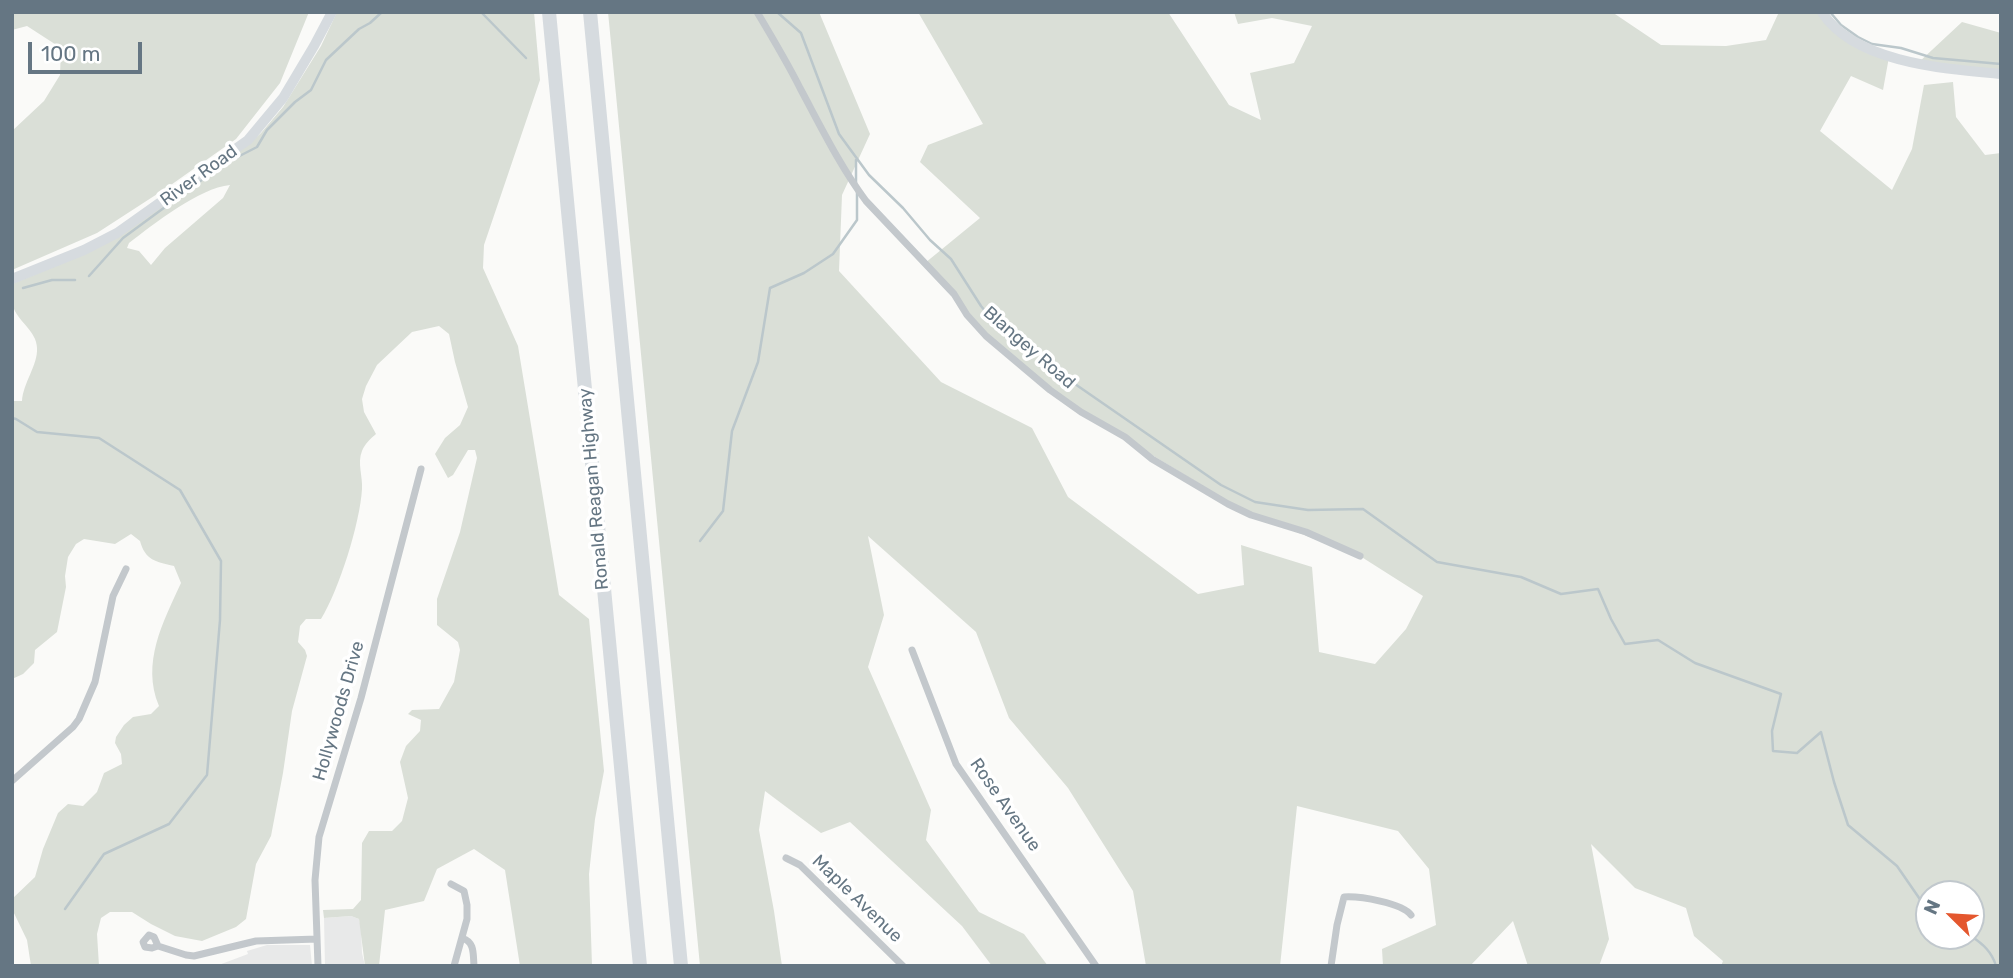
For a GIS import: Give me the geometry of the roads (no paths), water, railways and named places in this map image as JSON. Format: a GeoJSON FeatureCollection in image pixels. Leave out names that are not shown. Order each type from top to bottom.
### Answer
{"type":"FeatureCollection","features":[{"type":"Feature","properties":{"kind":"highway","name":"Ronald Reagan Highway"},"geometry":{"type":"LineString","coordinates":[[549,12],[640,966]]}},
{"type":"Feature","properties":{"kind":"highway"},"geometry":{"type":"LineString","coordinates":[[590,12],[681,966]]}},
{"type":"Feature","properties":{"kind":"street","name":"River Road"},"geometry":{"type":"LineString","coordinates":[[12,279],[117,233],[248,140],[283,98],[332,12]]}},
{"type":"Feature","properties":{"kind":"street","name":"Blangey Road"},"geometry":{"type":"LineString","coordinates":[[757,12],[856,188],[954,294],[967,315],[999,349],[1081,412],[1213,496],[1251,514],[1306,532],[1360,556]]}},
{"type":"Feature","properties":{"kind":"street"},"geometry":{"type":"LineString","coordinates":[[1822,12],[1831,25],[1843,35],[1877,53],[1926,64],[2001,74]]}},
{"type":"Feature","properties":{"kind":"street","name":"Hollywoods Drive"},"geometry":{"type":"LineString","coordinates":[[318,966],[315,880],[319,837],[361,698],[421,469]]}},
{"type":"Feature","properties":{"kind":"street"},"geometry":{"type":"LineString","coordinates":[[12,781],[75,726],[79,719],[97,675],[113,596],[126,569]]}},
{"type":"Feature","properties":{"kind":"street","name":"Rose Avenue"},"geometry":{"type":"LineString","coordinates":[[912,650],[956,764],[1096,966]]}},
{"type":"Feature","properties":{"kind":"street","name":"Maple Avenue"},"geometry":{"type":"LineString","coordinates":[[786,858],[800,864],[903,966]]}},
{"type":"Feature","properties":{"kind":"street"},"geometry":{"type":"LineString","coordinates":[[451,884],[462,889],[467,905],[467,920],[455,962]]}},
{"type":"Feature","properties":{"kind":"street"},"geometry":{"type":"LineString","coordinates":[[1331,966],[1344,897],[1398,906],[1407,909],[1411,915]]}},
{"type":"Feature","properties":{"kind":"street"},"geometry":{"type":"LineString","coordinates":[[462,938],[472,944],[474,966]]}},
{"type":"Feature","properties":{"kind":"street"},"geometry":{"type":"LineString","coordinates":[[158,946],[194,956],[256,941],[317,939]]}},
{"type":"Feature","properties":{"kind":"street"},"geometry":{"type":"LineString","coordinates":[[455,962],[464,955],[472,957]]}},
{"type":"Feature","properties":{"kind":"waterway"},"geometry":{"type":"LineString","coordinates":[[89,276],[123,238],[222,165],[257,147],[267,130],[311,90],[326,60],[382,12]]}},
{"type":"Feature","properties":{"kind":"waterway"},"geometry":{"type":"LineString","coordinates":[[481,12],[526,58]]}},
{"type":"Feature","properties":{"kind":"waterway"},"geometry":{"type":"LineString","coordinates":[[777,12],[801,33],[839,134],[869,175],[951,259],[981,306],[1007,338],[1050,357],[1075,384],[1221,485],[1255,502],[1308,510],[1363,509],[1437,562],[1521,577],[1561,594],[1598,589],[1625,644],[1658,640],[1695,663],[1781,694],[1772,731],[1773,751],[1797,753],[1821,732],[1848,825],[1897,866],[1915,892]]}},
{"type":"Feature","properties":{"kind":"waterway"},"geometry":{"type":"LineString","coordinates":[[1830,12],[1841,25],[1872,44],[1901,48],[1933,58],[2001,64]]}},
{"type":"Feature","properties":{"kind":"waterway"},"geometry":{"type":"LineString","coordinates":[[856,160],[856,185]]}},
{"type":"Feature","properties":{"kind":"waterway"},"geometry":{"type":"LineString","coordinates":[[700,541],[723,511],[732,431],[758,362],[770,288],[804,273],[833,254],[857,220],[857,191]]}},
{"type":"Feature","properties":{"kind":"waterway"},"geometry":{"type":"LineString","coordinates":[[23,288],[52,280],[75,280]]}},
{"type":"Feature","properties":{"kind":"waterway"},"geometry":{"type":"LineString","coordinates":[[12,418],[37,432],[99,438],[180,490],[221,561],[220,620],[207,775],[169,824],[104,854],[65,909]]}},
{"type":"Feature","properties":{"kind":"waterway"},"geometry":{"type":"LineString","coordinates":[[1985,947],[1996,966]]}}]}
